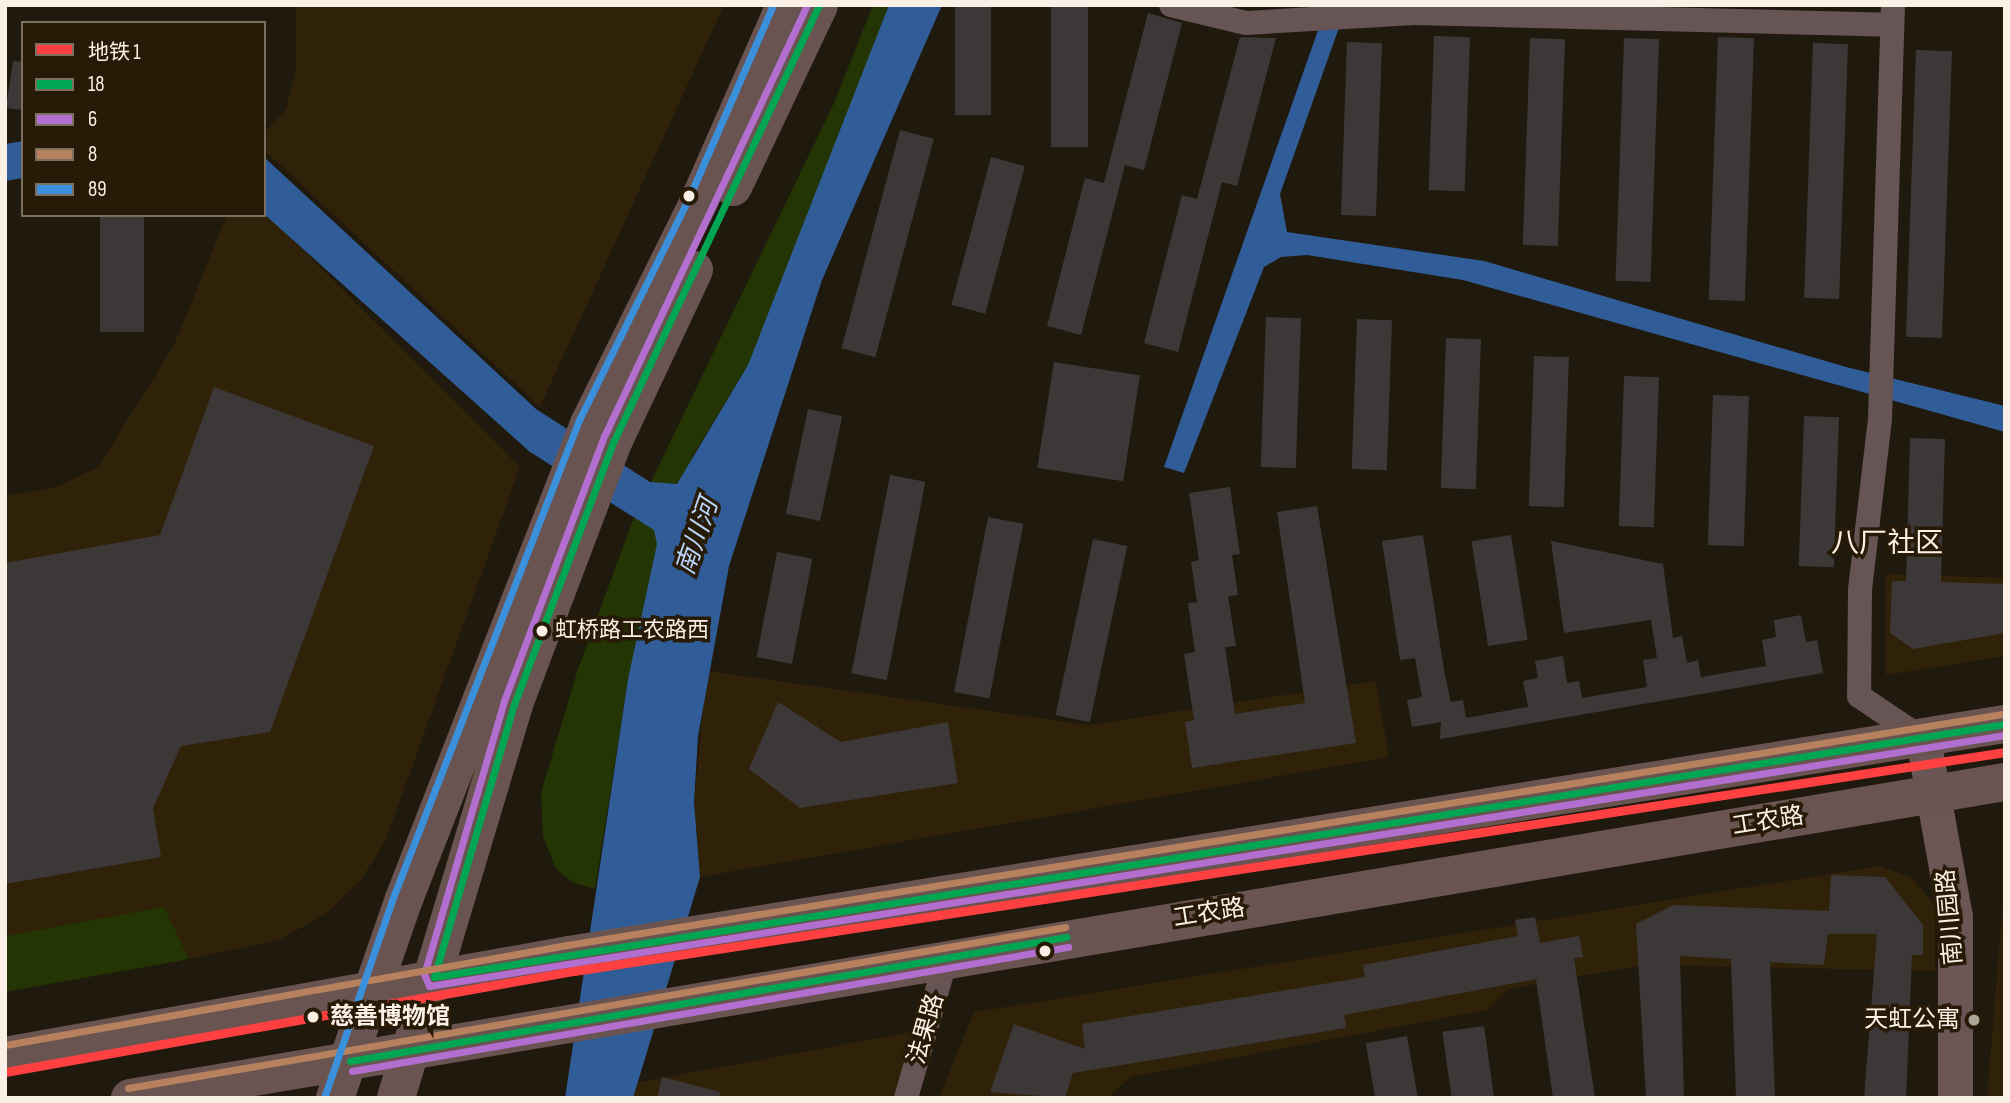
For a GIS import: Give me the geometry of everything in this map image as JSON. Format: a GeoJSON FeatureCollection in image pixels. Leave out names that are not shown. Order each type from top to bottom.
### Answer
{"type":"FeatureCollection","features":[{"type":"Feature","properties":{"kind":"main road"},"geometry":{"type":"LineString","coordinates":[[335,1098],[374,990],[579,494],[602,432],[785,5]]}},
{"type":"Feature","properties":{"kind":"main road"},"geometry":{"type":"LineString","coordinates":[[602,432],[819,5]]}},
{"type":"Feature","properties":{"kind":"main road"},"geometry":{"type":"LineString","coordinates":[[396,1098],[414,1046],[514,704],[579,494]]}},
{"type":"Feature","properties":{"kind":"main road"},"geometry":{"type":"LineString","coordinates":[[5,1056],[434,977],[2005,724]]}},
{"type":"Feature","properties":{"kind":"main road","name":"工农路"},"geometry":{"type":"LineString","coordinates":[[130,1098],[350,1060],[414,1046],[698,1003],[2005,782]]}},
{"type":"Feature","properties":{"kind":"street"},"geometry":{"type":"LineString","coordinates":[[1171,5],[1246,23],[1414,13],[1891,15],[1880,411],[1860,590],[1859,696],[1923,739]]}},
{"type":"Feature","properties":{"kind":"street","name":"南川园路"},"geometry":{"type":"LineString","coordinates":[[1923,739],[1955,916],[1955,1098]]}},
{"type":"Feature","properties":{"kind":"street","name":"法果路"},"geometry":{"type":"LineString","coordinates":[[906,1098],[946,959]]}},
{"type":"Feature","properties":{"kind":"shaded area"},"geometry":{"type":"Polygon","coordinates":[[[296,5],[724,5],[540,407],[266,152],[266,131],[286,109],[296,70],[296,5]]]}},
{"type":"Feature","properties":{"kind":"shaded area"},"geometry":{"type":"Polygon","coordinates":[[[266,213],[520,467],[385,842],[360,881],[327,913],[279,940],[189,959],[164,908],[5,936],[5,496],[54,488],[98,467],[174,345],[226,217],[266,217],[266,213]]]}},
{"type":"Feature","properties":{"kind":"shaded area"},"geometry":{"type":"Polygon","coordinates":[[[1886,574],[2005,578],[2005,656],[1886,675],[1886,574]]]}},
{"type":"Feature","properties":{"kind":"shaded area"},"geometry":{"type":"Polygon","coordinates":[[[707,671],[1089,725],[1376,681],[1389,757],[700,877],[694,802],[707,671]]]}},
{"type":"Feature","properties":{"kind":"shaded area"},"geometry":{"type":"Polygon","coordinates":[[[1879,866],[1912,878],[1935,905],[1935,971],[1643,965],[1508,989],[1487,1010],[1131,1077],[1107,1098],[939,1098],[974,1012],[1879,866]]]}},
{"type":"Feature","properties":{"kind":"shaded area"},"geometry":{"type":"Polygon","coordinates":[[[2004,887],[2005,1098],[1987,1098],[2004,887]]]}},
{"type":"Feature","properties":{"kind":"shaded area"},"geometry":{"type":"Polygon","coordinates":[[[918,1031],[901,1098],[633,1098],[639,1082],[918,1031]]]}},
{"type":"Feature","properties":{"kind":"green space"},"geometry":{"type":"Polygon","coordinates":[[[873,5],[889,5],[816,206],[748,365],[692,457],[628,679],[595,889],[574,883],[556,869],[543,836],[541,793],[577,672],[634,517],[834,103],[873,5]]]}},
{"type":"Feature","properties":{"kind":"green space"},"geometry":{"type":"Polygon","coordinates":[[[164,907],[189,959],[5,992],[5,936],[164,907]]]}},
{"type":"Feature","properties":{"kind":"water","name":"南川河"},"geometry":{"type":"Polygon","coordinates":[[[889,5],[942,5],[822,280],[729,566],[698,736],[694,802],[700,877],[633,1098],[565,1098],[628,679],[657,544],[654,530],[530,452],[266,216],[266,159],[536,409],[650,482],[677,484],[748,365],[889,5]]]}},
{"type":"Feature","properties":{"kind":"water"},"geometry":{"type":"Polygon","coordinates":[[[1327,5],[1347,5],[1280,194],[1287,232],[1484,261],[1846,367],[2005,406],[2005,432],[1463,280],[1307,255],[1281,257],[1264,267],[1184,473],[1164,467],[1327,5]]]}},
{"type":"Feature","properties":{"kind":"water"},"geometry":{"type":"Polygon","coordinates":[[[21,141],[21,178],[5,181],[5,144],[21,141]]]}},
{"type":"Feature","properties":{"kind":"building"},"geometry":{"type":"Polygon","coordinates":[[[955,5],[991,5],[991,115],[955,115],[955,5]]]}},
{"type":"Feature","properties":{"kind":"building"},"geometry":{"type":"Polygon","coordinates":[[[1051,5],[1088,5],[1088,147],[1051,147],[1051,5]]]}},
{"type":"Feature","properties":{"kind":"building"},"geometry":{"type":"Polygon","coordinates":[[[1148,13],[1182,23],[1144,170],[1125,165],[1081,335],[1047,326],[1085,178],[1104,183],[1148,13]]]}},
{"type":"Feature","properties":{"kind":"building"},"geometry":{"type":"Polygon","coordinates":[[[1434,36],[1470,37],[1465,191],[1429,190],[1434,36]]]}},
{"type":"Feature","properties":{"kind":"building"},"geometry":{"type":"Polygon","coordinates":[[[1240,37],[1276,38],[1237,186],[1222,182],[1178,352],[1144,343],[1182,195],[1197,199],[1240,37]]]}},
{"type":"Feature","properties":{"kind":"building"},"geometry":{"type":"Polygon","coordinates":[[[1718,37],[1754,38],[1745,301],[1709,300],[1718,37]]]}},
{"type":"Feature","properties":{"kind":"building"},"geometry":{"type":"Polygon","coordinates":[[[1530,38],[1565,39],[1558,246],[1523,245],[1530,38]]]}},
{"type":"Feature","properties":{"kind":"building"},"geometry":{"type":"Polygon","coordinates":[[[1624,38],[1659,39],[1650,282],[1616,281],[1624,38]]]}},
{"type":"Feature","properties":{"kind":"building"},"geometry":{"type":"Polygon","coordinates":[[[1347,42],[1382,43],[1376,216],[1341,215],[1347,42]]]}},
{"type":"Feature","properties":{"kind":"building"},"geometry":{"type":"Polygon","coordinates":[[[1813,43],[1848,44],[1839,299],[1804,298],[1813,43]]]}},
{"type":"Feature","properties":{"kind":"building"},"geometry":{"type":"Polygon","coordinates":[[[1916,50],[1952,51],[1942,338],[1906,337],[1916,50]]]}},
{"type":"Feature","properties":{"kind":"building"},"geometry":{"type":"Polygon","coordinates":[[[13,61],[21,62],[21,110],[6,108],[13,61]]]}},
{"type":"Feature","properties":{"kind":"building"},"geometry":{"type":"Polygon","coordinates":[[[900,130],[934,139],[875,357],[842,348],[900,130]]]}},
{"type":"Feature","properties":{"kind":"building"},"geometry":{"type":"Polygon","coordinates":[[[991,157],[1025,166],[985,314],[951,305],[991,157]]]}},
{"type":"Feature","properties":{"kind":"building"},"geometry":{"type":"Polygon","coordinates":[[[100,217],[144,217],[144,332],[100,332],[100,217]]]}},
{"type":"Feature","properties":{"kind":"building"},"geometry":{"type":"Polygon","coordinates":[[[1266,317],[1301,318],[1296,468],[1261,467],[1266,317]]]}},
{"type":"Feature","properties":{"kind":"building"},"geometry":{"type":"Polygon","coordinates":[[[1357,319],[1392,320],[1387,470],[1352,469],[1357,319]]]}},
{"type":"Feature","properties":{"kind":"building"},"geometry":{"type":"Polygon","coordinates":[[[1446,338],[1481,339],[1476,489],[1441,488],[1446,338]]]}},
{"type":"Feature","properties":{"kind":"building"},"geometry":{"type":"Polygon","coordinates":[[[1534,356],[1569,357],[1564,507],[1529,506],[1534,356]]]}},
{"type":"Feature","properties":{"kind":"building"},"geometry":{"type":"Polygon","coordinates":[[[1054,362],[1140,376],[1123,481],[1037,468],[1054,362]]]}},
{"type":"Feature","properties":{"kind":"building"},"geometry":{"type":"Polygon","coordinates":[[[1624,376],[1659,377],[1654,527],[1619,526],[1624,376]]]}},
{"type":"Feature","properties":{"kind":"building"},"geometry":{"type":"Polygon","coordinates":[[[214,387],[374,446],[270,732],[181,746],[153,808],[161,857],[5,884],[5,563],[160,535],[214,387]]]}},
{"type":"Feature","properties":{"kind":"building"},"geometry":{"type":"Polygon","coordinates":[[[1713,395],[1749,396],[1744,546],[1708,545],[1713,395]]]}},
{"type":"Feature","properties":{"kind":"building"},"geometry":{"type":"Polygon","coordinates":[[[808,409],[842,416],[820,521],[786,514],[808,409]]]}},
{"type":"Feature","properties":{"kind":"building"},"geometry":{"type":"Polygon","coordinates":[[[1804,416],[1839,417],[1834,567],[1799,566],[1804,416]]]}},
{"type":"Feature","properties":{"kind":"building"},"geometry":{"type":"Polygon","coordinates":[[[1910,438],[1945,439],[1941,582],[2005,584],[2005,633],[1913,649],[1890,633],[1892,581],[1906,581],[1910,438]]]}},
{"type":"Feature","properties":{"kind":"building"},"geometry":{"type":"Polygon","coordinates":[[[890,475],[925,482],[887,680],[851,673],[890,475]]]}},
{"type":"Feature","properties":{"kind":"building"},"geometry":{"type":"Polygon","coordinates":[[[1230,487],[1240,554],[1232,555],[1238,595],[1228,596],[1236,646],[1225,647],[1235,714],[1305,703],[1277,512],[1317,506],[1356,743],[1192,768],[1185,722],[1194,720],[1184,654],[1195,652],[1188,603],[1197,602],[1191,562],[1199,560],[1189,493],[1230,487]]]}},
{"type":"Feature","properties":{"kind":"building"},"geometry":{"type":"Polygon","coordinates":[[[988,517],[1023,524],[989,699],[954,692],[988,517]]]}},
{"type":"Feature","properties":{"kind":"building"},"geometry":{"type":"Polygon","coordinates":[[[1423,535],[1451,702],[1463,700],[1466,718],[1528,707],[1523,681],[1538,678],[1535,661],[1563,656],[1567,683],[1579,681],[1582,698],[1647,687],[1643,660],[1657,658],[1651,620],[1564,633],[1551,541],[1663,564],[1673,638],[1682,636],[1687,663],[1698,660],[1701,677],[1766,666],[1762,640],[1776,637],[1774,620],[1801,615],[1806,642],[1817,640],[1823,673],[1440,739],[1441,722],[1412,727],[1407,700],[1422,697],[1415,658],[1400,660],[1382,541],[1423,535]]]}},
{"type":"Feature","properties":{"kind":"building"},"geometry":{"type":"Polygon","coordinates":[[[1511,535],[1528,640],[1488,646],[1471,541],[1511,535]]]}},
{"type":"Feature","properties":{"kind":"building"},"geometry":{"type":"Polygon","coordinates":[[[1093,539],[1127,546],[1090,722],[1056,715],[1093,539]]]}},
{"type":"Feature","properties":{"kind":"building"},"geometry":{"type":"Polygon","coordinates":[[[777,552],[812,559],[792,664],[757,657],[777,552]]]}},
{"type":"Feature","properties":{"kind":"building"},"geometry":{"type":"Polygon","coordinates":[[[778,702],[841,742],[948,722],[958,783],[800,808],[749,769],[778,702]]]}},
{"type":"Feature","properties":{"kind":"building"},"geometry":{"type":"Polygon","coordinates":[[[1831,875],[1885,877],[1923,925],[1923,955],[1912,955],[1906,1098],[1864,1098],[1877,934],[1828,934],[1824,965],[1770,962],[1775,1098],[1736,1098],[1731,959],[1680,956],[1684,1098],[1646,1098],[1636,924],[1673,905],[1829,911],[1831,875]]]}},
{"type":"Feature","properties":{"kind":"building"},"geometry":{"type":"Polygon","coordinates":[[[1535,917],[1540,943],[1579,936],[1583,957],[1574,958],[1595,1098],[1553,1098],[1536,979],[1344,1015],[1346,1028],[1073,1073],[1065,1098],[990,1092],[1014,1024],[1085,1049],[1082,1024],[1365,977],[1363,965],[1518,936],[1515,920],[1535,917]]]}},
{"type":"Feature","properties":{"kind":"building"},"geometry":{"type":"Polygon","coordinates":[[[1484,1026],[1494,1098],[1452,1098],[1442,1032],[1484,1026]]]}},
{"type":"Feature","properties":{"kind":"building"},"geometry":{"type":"Polygon","coordinates":[[[1407,1036],[1418,1098],[1375,1098],[1366,1043],[1407,1036]]]}},
{"type":"Feature","properties":{"kind":"building"},"geometry":{"type":"Polygon","coordinates":[[[662,1077],[720,1092],[719,1098],[657,1098],[662,1077]]]}},
{"type":"Feature","properties":{"kind":"metro line","name":"1"},"geometry":{"type":"LineString","coordinates":[[5,1072],[574,971],[2005,752]]}},
{"type":"Feature","properties":{"kind":"transit line","name":"89"},"geometry":{"type":"LineString","coordinates":[[325,1095],[394,895],[579,420],[690,195],[773,5]]}},
{"type":"Feature","properties":{"kind":"transit line","name":"6"},"geometry":{"type":"LineString","coordinates":[[807,5],[604,436],[504,701],[424,974],[429,986],[2005,735]]}},
{"type":"Feature","properties":{"kind":"transit line","name":"18"},"geometry":{"type":"LineString","coordinates":[[819,5],[614,440],[514,704],[434,977],[2005,724]]}},
{"type":"Feature","properties":{"kind":"transit line","name":"8"},"geometry":{"type":"LineString","coordinates":[[5,1045],[567,945],[2003,714]]}},
{"type":"Feature","properties":{"kind":"transit line","name":"8"},"geometry":{"type":"LineString","coordinates":[[128,1088],[1065,927]]}},
{"type":"Feature","properties":{"kind":"transit line","name":"18"},"geometry":{"type":"LineString","coordinates":[[350,1061],[1066,937]]}},
{"type":"Feature","properties":{"kind":"transit line","name":"6"},"geometry":{"type":"LineString","coordinates":[[352,1071],[1068,947]]}},
{"type":"Feature","properties":{"kind":"place","name":"虹桥路工农路西"},"geometry":{"type":"Point","coordinates":[542,631]}},
{"type":"Feature","properties":{"kind":"place","name":"慈善博物馆"},"geometry":{"type":"Point","coordinates":[313,1017]}},
{"type":"Feature","properties":{"kind":"place","name":"天虹公寓"},"geometry":{"type":"Point","coordinates":[1974,1020]}},
{"type":"Feature","properties":{"kind":"district","name":"八厂社区"},"geometry":{"type":"Point","coordinates":[1887,544]}}]}
